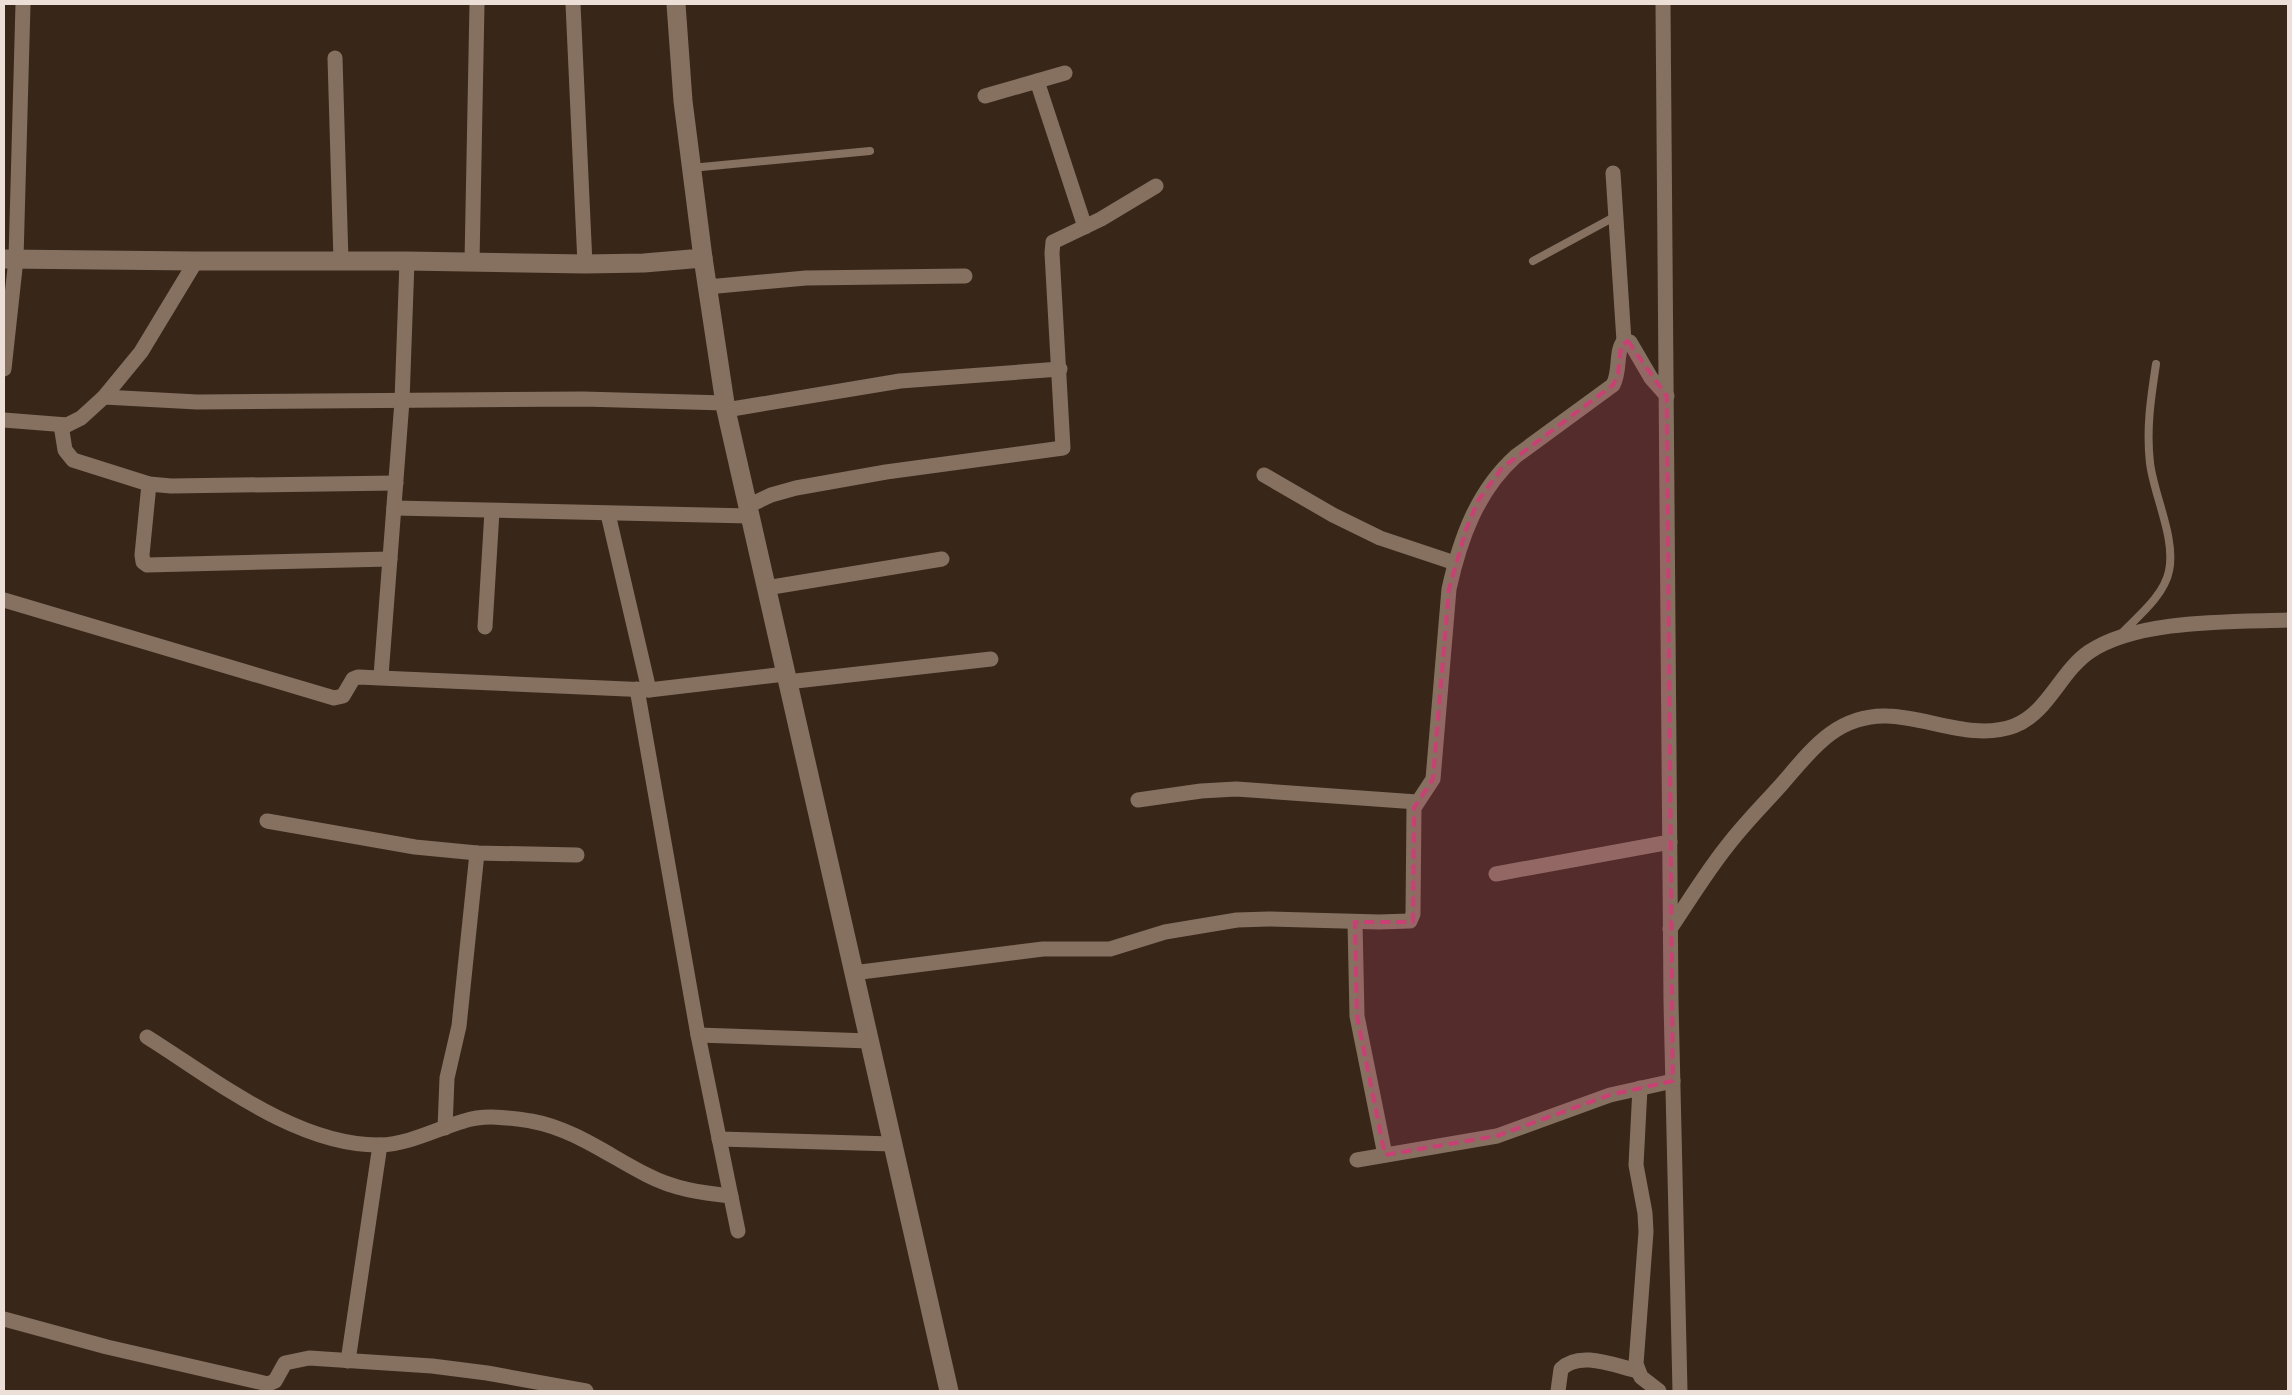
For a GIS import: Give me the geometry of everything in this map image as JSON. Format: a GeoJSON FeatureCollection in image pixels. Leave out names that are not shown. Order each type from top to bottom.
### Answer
{"type":"FeatureCollection","features":[{"type":"Feature","properties":{"kind":"street"},"geometry":{"type":"LineString","coordinates":[[4,369],[23,4]]}},
{"type":"Feature","properties":{"kind":"street"},"geometry":{"type":"LineString","coordinates":[[472,262],[477,4]]}},
{"type":"Feature","properties":{"kind":"street"},"geometry":{"type":"LineString","coordinates":[[573,4],[585,264]]}},
{"type":"Feature","properties":{"kind":"street"},"geometry":{"type":"LineString","coordinates":[[676,4],[691,168],[726,407],[948,1386],[931,1391]]}},
{"type":"Feature","properties":{"kind":"street"},"geometry":{"type":"LineString","coordinates":[[1663,4],[1670,929],[1680,1391]]}},
{"type":"Feature","properties":{"kind":"street"},"geometry":{"type":"LineString","coordinates":[[335,58],[341,261]]}},
{"type":"Feature","properties":{"kind":"street"},"geometry":{"type":"LineString","coordinates":[[985,96],[1065,73]]}},
{"type":"Feature","properties":{"kind":"street"},"geometry":{"type":"LineString","coordinates":[[1037,81],[1085,227]]}},
{"type":"Feature","properties":{"kind":"street"},"geometry":{"type":"LineString","coordinates":[[853,972],[1043,949],[1110,949],[1165,932],[1237,920],[1406,922],[1412,918],[1414,811],[1416,802],[1429,788],[1433,779],[1449,589],[1455,563],[1478,501],[1492,480],[1516,456],[1612,385],[1618,375],[1620,346],[1624,341],[1612,173]]}},
{"type":"Feature","properties":{"kind":"street"},"geometry":{"type":"LineString","coordinates":[[394,508],[608,514],[749,511],[771,495],[796,488],[886,472],[1062,448],[1060,369],[1052,246],[1062,236],[1085,227],[1156,186]]}},
{"type":"Feature","properties":{"kind":"street"},"geometry":{"type":"LineString","coordinates":[[10,259],[585,264],[644,263],[703,258]]}},
{"type":"Feature","properties":{"kind":"street"},"geometry":{"type":"LineString","coordinates":[[4,420],[61,425],[76,422],[104,397],[142,352],[196,261]]}},
{"type":"Feature","properties":{"kind":"street"},"geometry":{"type":"LineString","coordinates":[[381,676],[402,401],[407,261]]}},
{"type":"Feature","properties":{"kind":"street"},"geometry":{"type":"LineString","coordinates":[[707,287],[806,278],[965,276]]}},
{"type":"Feature","properties":{"kind":"street"},"geometry":{"type":"LineString","coordinates":[[1624,341],[1630,342],[1651,378],[1667,396]]}},
{"type":"Feature","properties":{"kind":"street"},"geometry":{"type":"LineString","coordinates":[[104,397],[197,402],[582,399],[726,407],[900,381],[1060,369]]}},
{"type":"Feature","properties":{"kind":"street"},"geometry":{"type":"LineString","coordinates":[[61,425],[65,450],[73,460],[148,484],[171,486],[396,483]]}},
{"type":"Feature","properties":{"kind":"street"},"geometry":{"type":"LineString","coordinates":[[1264,475],[1333,515],[1380,538],[1455,563]]}},
{"type":"Feature","properties":{"kind":"street"},"geometry":{"type":"LineString","coordinates":[[148,484],[142,555],[142,562],[147,565],[390,559]]}},
{"type":"Feature","properties":{"kind":"street"},"geometry":{"type":"LineString","coordinates":[[485,626],[492,511]]}},
{"type":"Feature","properties":{"kind":"street"},"geometry":{"type":"LineString","coordinates":[[608,514],[643,690],[698,1035],[738,1231]]}},
{"type":"Feature","properties":{"kind":"street"},"geometry":{"type":"LineString","coordinates":[[766,588],[942,559]]}},
{"type":"Feature","properties":{"kind":"street"},"geometry":{"type":"LineString","coordinates":[[4,600],[328,697],[342,696],[355,677],[381,676],[643,690],[991,659]]}},
{"type":"Feature","properties":{"kind":"street"},"geometry":{"type":"LineString","coordinates":[[1670,929],[1727,845],[1810,752],[1831,733],[1851,722],[1868,717],[1885,716],[1986,731],[2015,725],[2037,711],[2074,666],[2089,652],[2117,639],[2148,630],[2184,625],[2288,620]]}},
{"type":"Feature","properties":{"kind":"street"},"geometry":{"type":"LineString","coordinates":[[1138,800],[1201,791],[1236,789],[1416,802]]}},
{"type":"Feature","properties":{"kind":"street"},"geometry":{"type":"LineString","coordinates":[[267,821],[415,847],[477,853],[577,855]]}},
{"type":"Feature","properties":{"kind":"street"},"geometry":{"type":"LineString","coordinates":[[1496,874],[1670,842]]}},
{"type":"Feature","properties":{"kind":"street"},"geometry":{"type":"LineString","coordinates":[[445,1128],[447,1078],[459,1026],[477,853]]}},
{"type":"Feature","properties":{"kind":"street"},"geometry":{"type":"LineString","coordinates":[[1355,922],[1357,1016],[1385,1155]]}},
{"type":"Feature","properties":{"kind":"street"},"geometry":{"type":"LineString","coordinates":[[698,1035],[869,1041]]}},
{"type":"Feature","properties":{"kind":"street"},"geometry":{"type":"LineString","coordinates":[[147,1037],[273,1116],[292,1126],[318,1135],[380,1145],[418,1138],[465,1120],[481,1118],[532,1121],[556,1127],[586,1140],[665,1184],[699,1193],[731,1196]]}},
{"type":"Feature","properties":{"kind":"street"},"geometry":{"type":"LineString","coordinates":[[1357,1160],[1497,1136],[1610,1095],[1673,1081]]}},
{"type":"Feature","properties":{"kind":"street"},"geometry":{"type":"LineString","coordinates":[[1640,1088],[1636,1165],[1645,1213],[1646,1232],[1636,1355],[1638,1371],[1641,1377],[1659,1391]]}},
{"type":"Feature","properties":{"kind":"street"},"geometry":{"type":"LineString","coordinates":[[719,1139],[893,1144]]}},
{"type":"Feature","properties":{"kind":"street"},"geometry":{"type":"LineString","coordinates":[[348,1361],[380,1145]]}},
{"type":"Feature","properties":{"kind":"street"},"geometry":{"type":"LineString","coordinates":[[4,1320],[272,1387],[283,1365],[289,1361],[309,1358],[432,1366],[488,1372],[586,1391]]}},
{"type":"Feature","properties":{"kind":"street"},"geometry":{"type":"LineString","coordinates":[[1558,1391],[1561,1369],[1571,1362],[1588,1360],[1638,1371]]}},
{"type":"Feature","properties":{"kind":"lane"},"geometry":{"type":"LineString","coordinates":[[691,168],[870,150]]}},
{"type":"Feature","properties":{"kind":"lane"},"geometry":{"type":"LineString","coordinates":[[1533,261],[1616,216]]}},
{"type":"Feature","properties":{"kind":"lane"},"geometry":{"type":"LineString","coordinates":[[2117,639],[2157,594],[2169,572],[2170,549],[2150,465],[2148,443],[2149,418],[2156,364]]}},
{"type":"Feature","properties":{"kind":"highlighted area"},"geometry":{"type":"Polygon","coordinates":[[[1628,341],[1667,396],[1673,1081],[1610,1095],[1497,1136],[1385,1155],[1357,1016],[1355,922],[1413,922],[1414,808],[1433,779],[1449,589],[1466,530],[1478,501],[1502,468],[1613,385],[1618,375],[1621,346],[1628,341]]]}}]}
